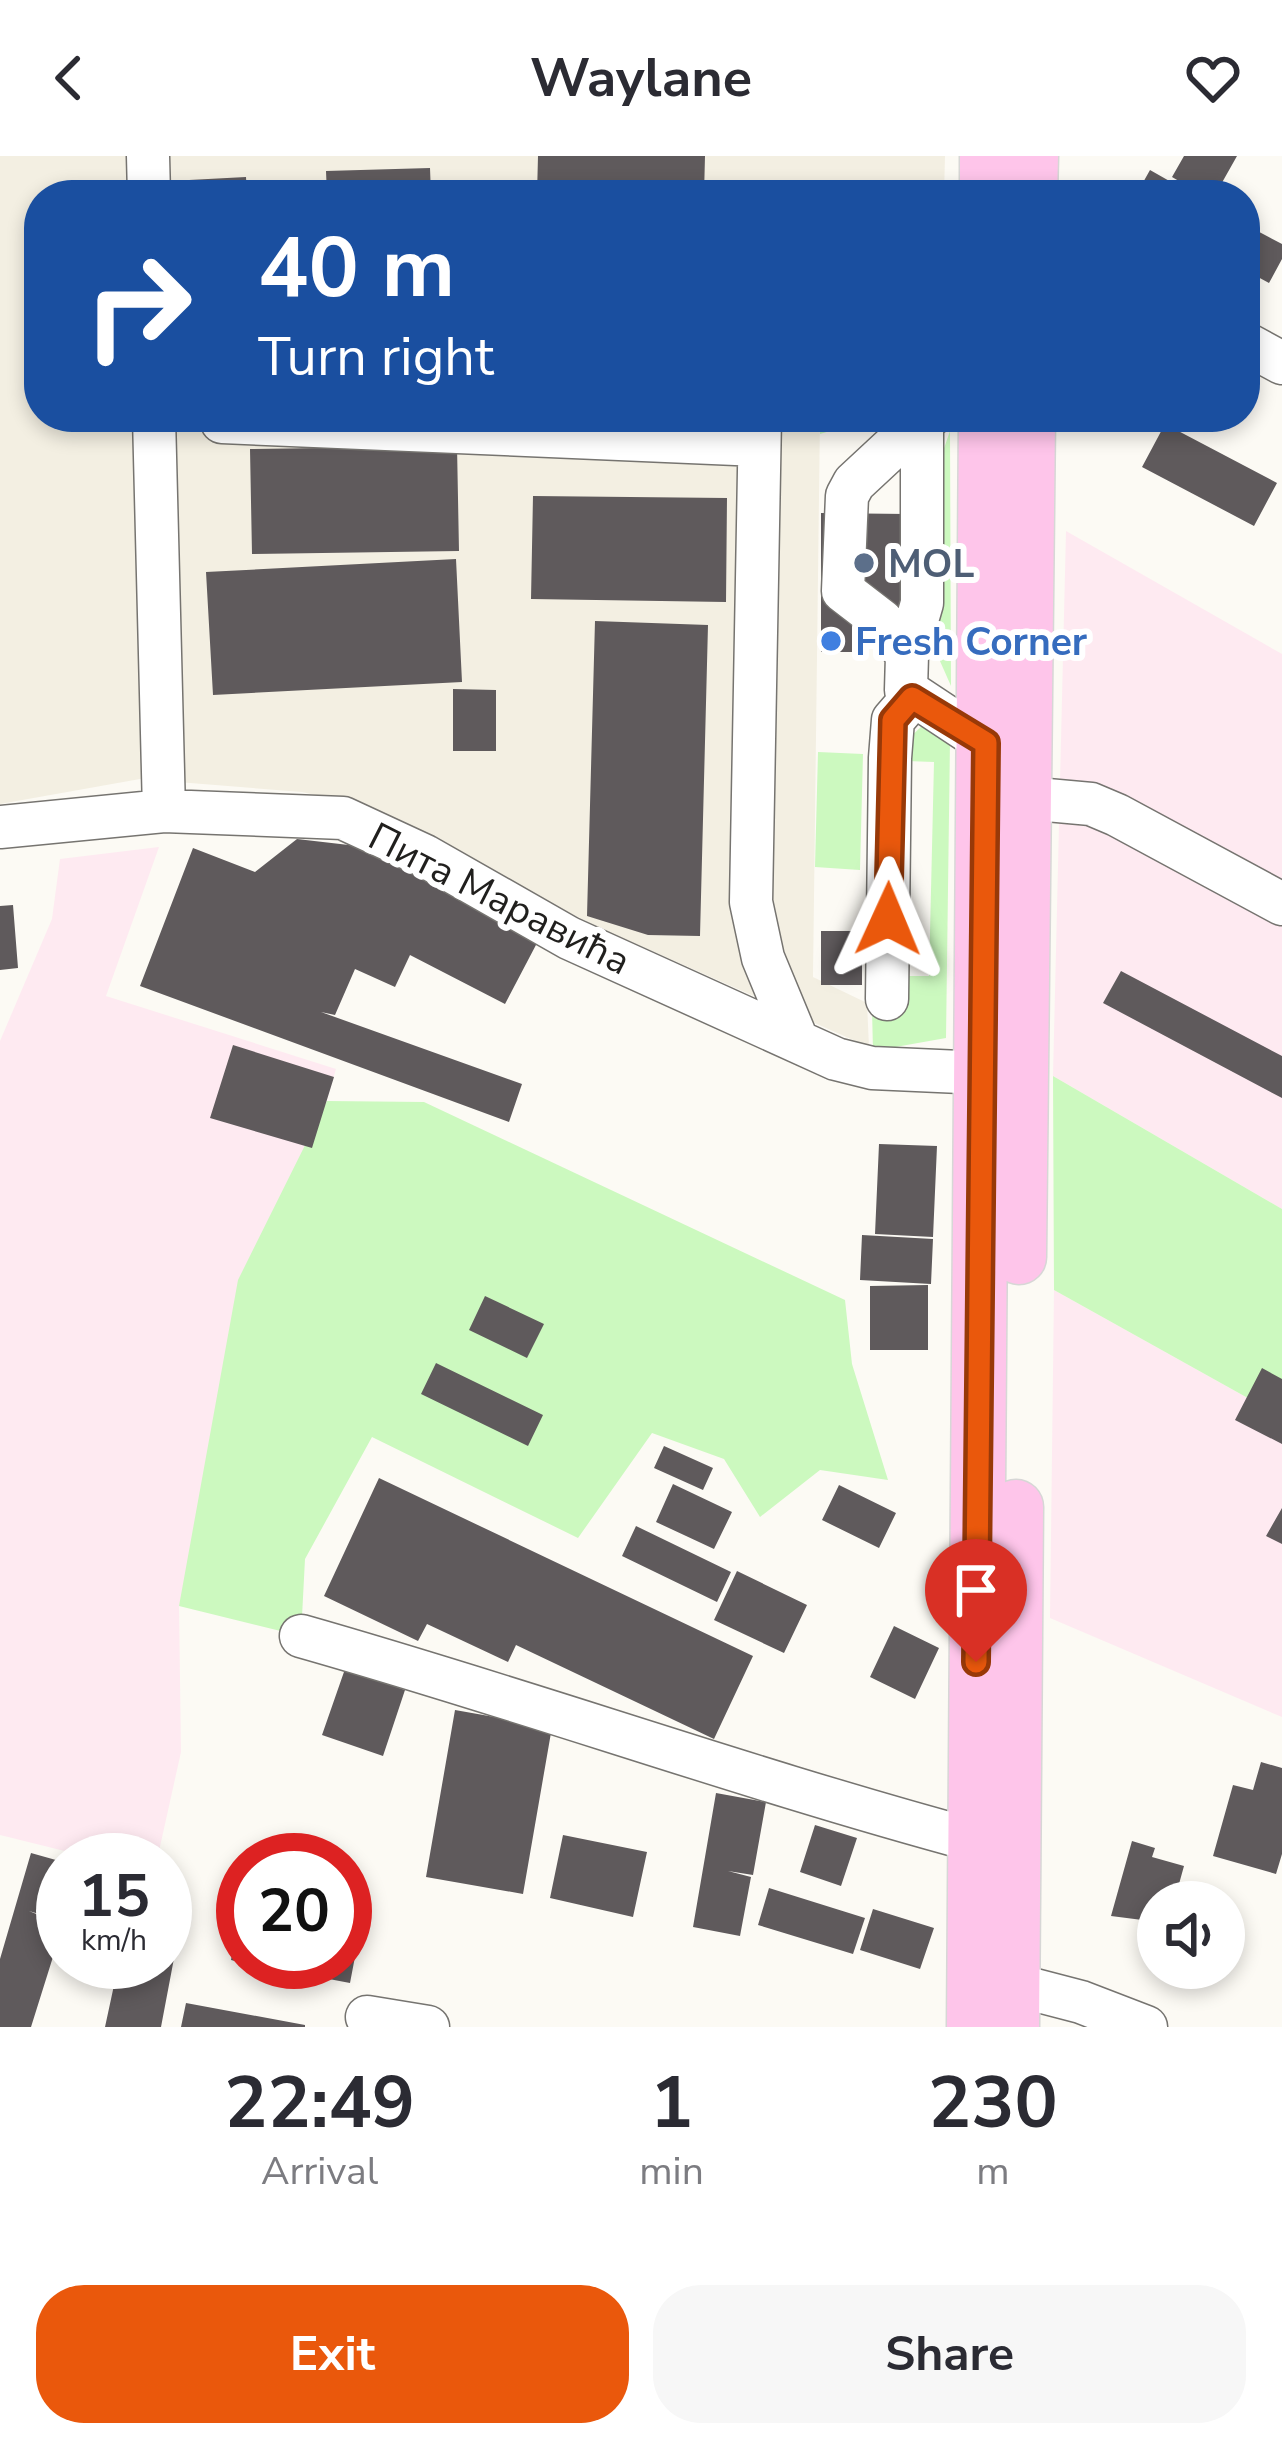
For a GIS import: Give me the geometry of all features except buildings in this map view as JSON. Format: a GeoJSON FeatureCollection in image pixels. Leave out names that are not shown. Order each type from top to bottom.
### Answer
{"type":"FeatureCollection","features":[{"type":"Feature","properties":{"kind":"main road"},"geometry":{"type":"LineString","coordinates":[[974,2027],[986,432]]}},
{"type":"Feature","properties":{"kind":"main road"},"geometry":{"type":"LineString","coordinates":[[1012,2006],[1028,432]]}},
{"type":"Feature","properties":{"kind":"street"},"geometry":{"type":"LineString","coordinates":[[154,432],[164,811]]}},
{"type":"Feature","properties":{"kind":"street"},"geometry":{"type":"LineString","coordinates":[[759,432],[751,902],[763,958],[796,1040]]}},
{"type":"Feature","properties":{"kind":"street"},"geometry":{"type":"LineString","coordinates":[[905,437],[890,634],[912,698],[986,743]]}},
{"type":"Feature","properties":{"kind":"street"},"geometry":{"type":"LineString","coordinates":[[890,634],[922,603],[905,437]]}},
{"type":"Feature","properties":{"kind":"street"},"geometry":{"type":"LineString","coordinates":[[887,999],[893,720],[912,698]]}},
{"type":"Feature","properties":{"kind":"street"},"geometry":{"type":"LineString","coordinates":[[1025,798],[1067,800],[1117,814],[1282,904]]}},
{"type":"Feature","properties":{"kind":"street","name":"Пита Маравића"},"geometry":{"type":"LineString","coordinates":[[0,827],[164,811],[343,818],[425,856],[569,938],[796,1040],[872,1068],[983,1073]]}},
{"type":"Feature","properties":{"kind":"street"},"geometry":{"type":"LineString","coordinates":[[302,1636],[511,1695],[800,1794],[973,1840]]}},
{"type":"Feature","properties":{"kind":"street"},"geometry":{"type":"LineString","coordinates":[[1012,2006],[1081,2002],[1146,2027]]}},
{"type":"Feature","properties":{"kind":"street"},"geometry":{"type":"LineString","coordinates":[[367,2017],[428,2027]]}},
{"type":"Feature","properties":{"kind":"shaded area"},"geometry":{"type":"Polygon","coordinates":[[[0,156],[945,156],[944,180],[24,180],[24,432],[820,432],[813,977],[867,1003],[869,1047],[600,928],[347,802],[302,792],[140,779],[0,804],[0,156]]]}},
{"type":"Feature","properties":{"kind":"shaded area"},"geometry":{"type":"Polygon","coordinates":[[[1066,531],[1282,654],[1282,1209],[1053,1076],[1066,531]]]}},
{"type":"Feature","properties":{"kind":"shaded area"},"geometry":{"type":"Polygon","coordinates":[[[159,847],[106,996],[336,1069],[179,1606],[181,1752],[163,1833],[36,1833],[36,1844],[0,1835],[0,1041],[52,919],[60,859],[159,847]]]}},
{"type":"Feature","properties":{"kind":"shaded area"},"geometry":{"type":"Polygon","coordinates":[[[1054,1290],[1282,1417],[1282,1717],[1050,1618],[1054,1290]]]}},
{"type":"Feature","properties":{"kind":"green space"},"geometry":{"type":"Polygon","coordinates":[[[950,432],[951,686],[936,652],[942,454],[950,432]]]}},
{"type":"Feature","properties":{"kind":"green space"},"geometry":{"type":"Polygon","coordinates":[[[923,725],[950,740],[946,1038],[873,1051],[872,1009],[905,976],[929,976],[934,762],[906,761],[905,742],[923,725]]]}},
{"type":"Feature","properties":{"kind":"green space"},"geometry":{"type":"Polygon","coordinates":[[[818,752],[863,754],[860,870],[815,867],[818,752]]]}},
{"type":"Feature","properties":{"kind":"green space"},"geometry":{"type":"Polygon","coordinates":[[[1053,1076],[1282,1209],[1282,1417],[1054,1290],[1053,1076]]]}},
{"type":"Feature","properties":{"kind":"green space"},"geometry":{"type":"Polygon","coordinates":[[[327,1101],[424,1102],[845,1300],[852,1364],[888,1480],[820,1470],[760,1517],[724,1459],[652,1433],[578,1538],[372,1437],[305,1559],[301,1636],[179,1606],[238,1280],[327,1101]]]}},
{"type":"Feature","properties":{"kind":"place","name":"MOL"},"geometry":{"type":"Point","coordinates":[864,563]}},
{"type":"Feature","properties":{"kind":"place","name":"Fresh Corner"},"geometry":{"type":"Point","coordinates":[831,641]}},
{"type":"Feature","properties":{"kind":"route"},"geometry":{"type":"LineString","coordinates":[[888,919],[893,720],[912,698],[986,743],[976,1662]]}}]}
